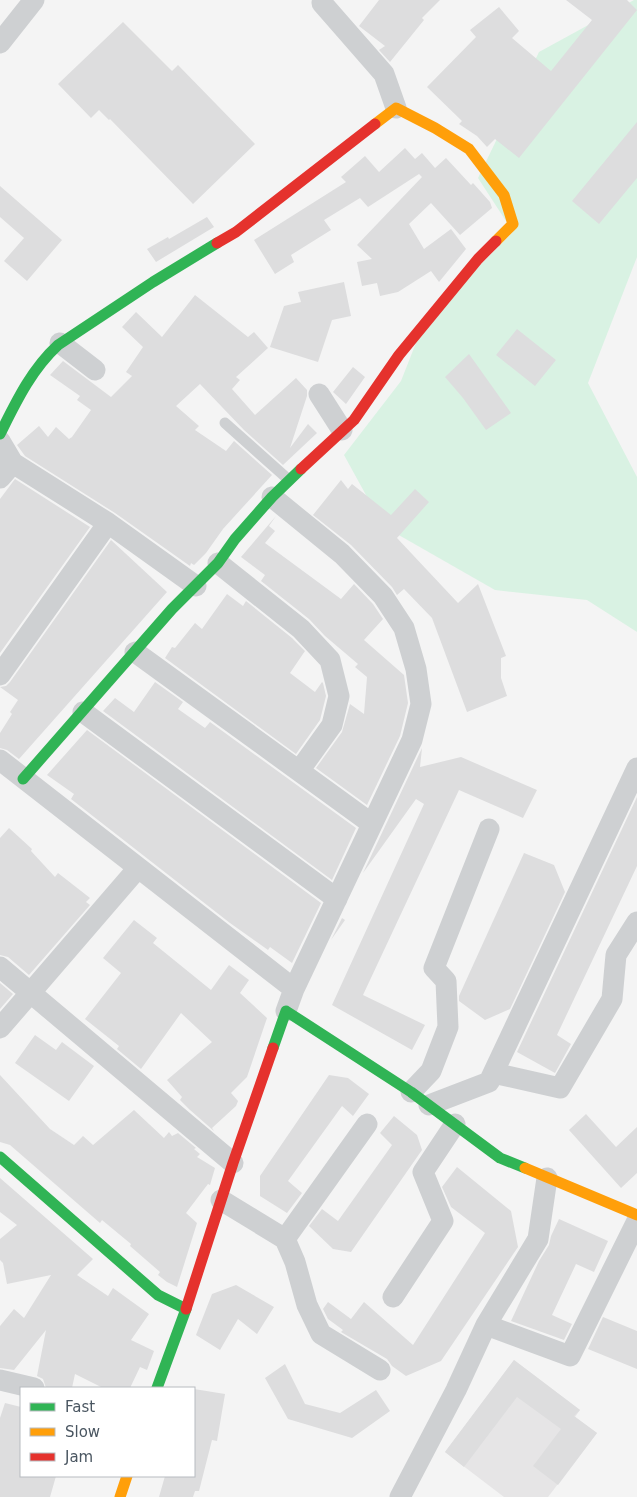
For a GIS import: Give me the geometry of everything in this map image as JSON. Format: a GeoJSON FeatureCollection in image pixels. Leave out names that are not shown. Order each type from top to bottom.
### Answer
{"type":"FeatureCollection","features":[{"type":"Feature","properties":{"kind":"street"},"geometry":{"type":"LineString","coordinates":[[0,43],[34,0]]}},
{"type":"Feature","properties":{"kind":"street"},"geometry":{"type":"LineString","coordinates":[[23,779],[172,609],[218,563],[235,539],[272,497],[354,420],[399,355],[478,259],[513,224],[504,195],[469,149],[435,128],[396,108],[384,74],[322,3]]}},
{"type":"Feature","properties":{"kind":"street"},"geometry":{"type":"LineString","coordinates":[[0,434],[34,369],[60,343],[153,282],[236,232],[396,108]]}},
{"type":"Feature","properties":{"kind":"street"},"geometry":{"type":"LineString","coordinates":[[60,343],[95,370]]}},
{"type":"Feature","properties":{"kind":"street"},"geometry":{"type":"LineString","coordinates":[[318,394],[342,430]]}},
{"type":"Feature","properties":{"kind":"street"},"geometry":{"type":"LineString","coordinates":[[0,441],[6,470],[108,523],[196,586]]}},
{"type":"Feature","properties":{"kind":"street"},"geometry":{"type":"LineString","coordinates":[[157,1387],[186,1309],[233,1163],[294,989],[412,740],[422,704],[416,669],[404,628],[383,596],[342,554],[272,497]]}},
{"type":"Feature","properties":{"kind":"street"},"geometry":{"type":"LineString","coordinates":[[0,675],[108,523]]}},
{"type":"Feature","properties":{"kind":"street"},"geometry":{"type":"LineString","coordinates":[[218,563],[301,629],[330,660],[339,696],[332,725],[299,771]]}},
{"type":"Feature","properties":{"kind":"street"},"geometry":{"type":"LineString","coordinates":[[135,652],[372,824]]}},
{"type":"Feature","properties":{"kind":"street"},"geometry":{"type":"LineString","coordinates":[[82,712],[337,899]]}},
{"type":"Feature","properties":{"kind":"street"},"geometry":{"type":"LineString","coordinates":[[1,762],[294,989]]}},
{"type":"Feature","properties":{"kind":"street"},"geometry":{"type":"LineString","coordinates":[[429,1105],[489,1082],[637,768]]}},
{"type":"Feature","properties":{"kind":"street"},"geometry":{"type":"LineString","coordinates":[[411,1092],[431,1071],[448,1027],[446,981],[434,968],[490,829]]}},
{"type":"Feature","properties":{"kind":"street"},"geometry":{"type":"LineString","coordinates":[[0,1028],[138,868]]}},
{"type":"Feature","properties":{"kind":"street"},"geometry":{"type":"LineString","coordinates":[[493,1073],[560,1088],[612,999],[616,955],[637,922]]}},
{"type":"Feature","properties":{"kind":"street"},"geometry":{"type":"LineString","coordinates":[[0,968],[233,1163]]}},
{"type":"Feature","properties":{"kind":"street"},"geometry":{"type":"LineString","coordinates":[[286,1011],[411,1092],[500,1158],[637,1215]]}},
{"type":"Feature","properties":{"kind":"street"},"geometry":{"type":"LineString","coordinates":[[285,1239],[366,1124]]}},
{"type":"Feature","properties":{"kind":"street"},"geometry":{"type":"LineString","coordinates":[[393,1297],[443,1221],[423,1172],[455,1124]]}},
{"type":"Feature","properties":{"kind":"street"},"geometry":{"type":"LineString","coordinates":[[0,1157],[158,1295],[186,1309]]}},
{"type":"Feature","properties":{"kind":"street"},"geometry":{"type":"LineString","coordinates":[[400,1497],[456,1390],[486,1325],[538,1239],[547,1178]]}},
{"type":"Feature","properties":{"kind":"street"},"geometry":{"type":"LineString","coordinates":[[221,1200],[285,1239],[295,1262],[307,1305],[322,1334],[380,1370]]}},
{"type":"Feature","properties":{"kind":"street"},"geometry":{"type":"LineString","coordinates":[[486,1325],[570,1356],[637,1221]]}},
{"type":"Feature","properties":{"kind":"street"},"geometry":{"type":"LineString","coordinates":[[0,1380],[30,1387]]}},
{"type":"Feature","properties":{"kind":"street"},"geometry":{"type":"LineString","coordinates":[[120,1497],[127,1477]]}},
{"type":"Feature","properties":{"kind":"lane"},"geometry":{"type":"LineString","coordinates":[[225,423],[289,480]]}},
{"type":"Feature","properties":{"kind":"shaded area"},"geometry":{"type":"Polygon","coordinates":[[[514,1360],[580,1410],[575,1417],[597,1433],[548,1497],[504,1497],[445,1452],[514,1360]]]}},
{"type":"Feature","properties":{"kind":"green space"},"geometry":{"type":"Polygon","coordinates":[[[637,0],[637,257],[588,383],[637,477],[637,632],[587,600],[495,590],[383,526],[344,455],[401,381],[425,320],[513,232],[478,178],[539,52],[637,0]]]}},
{"type":"Feature","properties":{"kind":"building"},"geometry":{"type":"Polygon","coordinates":[[[379,0],[440,0],[422,18],[424,20],[390,62],[379,50],[385,46],[359,26],[379,0]]]}},
{"type":"Feature","properties":{"kind":"building"},"geometry":{"type":"Polygon","coordinates":[[[566,0],[627,0],[637,10],[519,158],[495,139],[487,147],[477,136],[459,124],[462,121],[427,87],[476,37],[470,30],[499,7],[519,31],[512,38],[551,71],[592,20],[566,0]]]}},
{"type":"Feature","properties":{"kind":"building"},"geometry":{"type":"Polygon","coordinates":[[[123,22],[172,71],[178,65],[255,144],[193,204],[110,119],[99,110],[91,118],[58,84],[123,22]]]}},
{"type":"Feature","properties":{"kind":"building"},"geometry":{"type":"Polygon","coordinates":[[[637,122],[637,178],[599,224],[572,201],[637,122]]]}},
{"type":"Feature","properties":{"kind":"building"},"geometry":{"type":"Polygon","coordinates":[[[405,148],[415,159],[422,153],[435,168],[446,158],[471,185],[473,183],[490,202],[492,208],[460,235],[431,203],[409,224],[424,249],[451,229],[466,249],[439,282],[431,271],[398,292],[380,296],[377,283],[362,286],[357,262],[372,259],[357,245],[422,177],[419,174],[368,207],[360,198],[324,220],[331,230],[291,255],[294,262],[275,274],[254,240],[346,182],[341,177],[365,156],[379,172],[405,148]]]}},
{"type":"Feature","properties":{"kind":"building"},"geometry":{"type":"Polygon","coordinates":[[[0,186],[62,240],[27,281],[4,261],[24,238],[0,217],[0,186]]]}},
{"type":"Feature","properties":{"kind":"building"},"geometry":{"type":"Polygon","coordinates":[[[207,217],[214,227],[156,262],[147,249],[168,237],[169,239],[207,217]]]}},
{"type":"Feature","properties":{"kind":"building"},"geometry":{"type":"Polygon","coordinates":[[[344,282],[351,316],[332,320],[318,362],[270,347],[284,306],[301,302],[298,292],[344,282]]]}},
{"type":"Feature","properties":{"kind":"building"},"geometry":{"type":"Polygon","coordinates":[[[195,295],[248,337],[254,332],[268,348],[236,377],[240,380],[232,389],[255,415],[296,378],[307,390],[307,396],[290,448],[308,424],[317,433],[283,465],[244,430],[200,384],[176,406],[199,426],[195,430],[226,451],[234,441],[272,475],[223,529],[206,553],[194,565],[191,563],[190,566],[115,513],[25,456],[17,445],[39,426],[48,437],[56,427],[69,439],[91,410],[77,400],[80,396],[50,375],[63,361],[111,397],[132,376],[126,372],[143,347],[122,327],[136,312],[162,337],[195,295]]]}},
{"type":"Feature","properties":{"kind":"building"},"geometry":{"type":"Polygon","coordinates":[[[517,329],[556,360],[535,386],[496,355],[517,329]]]}},
{"type":"Feature","properties":{"kind":"building"},"geometry":{"type":"Polygon","coordinates":[[[469,354],[511,413],[486,430],[445,377],[469,354]]]}},
{"type":"Feature","properties":{"kind":"building"},"geometry":{"type":"Polygon","coordinates":[[[353,367],[365,377],[346,404],[333,392],[353,367]]]}},
{"type":"Feature","properties":{"kind":"building"},"geometry":{"type":"Polygon","coordinates":[[[15,479],[90,527],[0,653],[0,499],[15,479]]]}},
{"type":"Feature","properties":{"kind":"building"},"geometry":{"type":"Polygon","coordinates":[[[341,480],[348,489],[352,484],[391,515],[415,489],[429,502],[397,538],[458,603],[478,584],[506,656],[501,658],[501,678],[507,696],[467,712],[432,618],[404,589],[397,595],[392,587],[351,545],[313,515],[341,480]]]}},
{"type":"Feature","properties":{"kind":"building"},"geometry":{"type":"Polygon","coordinates":[[[276,516],[269,526],[275,531],[265,543],[341,599],[354,584],[373,604],[383,619],[364,640],[404,675],[408,703],[400,736],[367,805],[316,768],[342,732],[350,704],[364,714],[367,677],[355,667],[358,664],[325,636],[309,619],[261,581],[265,575],[241,557],[276,516]]]}},
{"type":"Feature","properties":{"kind":"building"},"geometry":{"type":"Polygon","coordinates":[[[111,540],[167,592],[19,759],[7,750],[0,748],[0,733],[18,700],[0,687],[6,686],[10,682],[111,540]]]}},
{"type":"Feature","properties":{"kind":"building"},"geometry":{"type":"Polygon","coordinates":[[[227,594],[243,606],[246,601],[292,638],[305,651],[290,673],[315,692],[323,683],[326,696],[320,720],[296,754],[165,658],[172,647],[175,648],[195,623],[202,629],[227,594]]]}},
{"type":"Feature","properties":{"kind":"building"},"geometry":{"type":"Polygon","coordinates":[[[155,682],[183,702],[178,709],[205,728],[210,722],[356,828],[332,880],[103,711],[115,698],[134,712],[155,682]]]}},
{"type":"Feature","properties":{"kind":"building"},"geometry":{"type":"Polygon","coordinates":[[[87,730],[321,903],[292,963],[270,947],[268,950],[230,923],[71,799],[74,794],[47,775],[87,730]]]}},
{"type":"Feature","properties":{"kind":"building"},"geometry":{"type":"Polygon","coordinates":[[[422,748],[420,767],[461,757],[537,790],[523,818],[459,790],[363,995],[425,1025],[412,1050],[332,1005],[424,804],[416,799],[363,873],[422,748]]]}},
{"type":"Feature","properties":{"kind":"building"},"geometry":{"type":"Polygon","coordinates":[[[637,797],[637,866],[557,1035],[571,1044],[555,1073],[517,1052],[637,797]]]}},
{"type":"Feature","properties":{"kind":"building"},"geometry":{"type":"Polygon","coordinates":[[[9,828],[32,849],[31,851],[55,877],[58,873],[90,898],[86,902],[90,905],[29,975],[8,957],[0,955],[0,838],[9,828]]]}},
{"type":"Feature","properties":{"kind":"building"},"geometry":{"type":"Polygon","coordinates":[[[524,853],[554,865],[565,892],[510,1009],[485,1020],[459,1001],[459,996],[524,853]]]}},
{"type":"Feature","properties":{"kind":"building"},"geometry":{"type":"Polygon","coordinates":[[[342,918],[345,920],[331,940],[342,918]]]}},
{"type":"Feature","properties":{"kind":"building"},"geometry":{"type":"Polygon","coordinates":[[[134,920],[157,938],[153,943],[211,990],[229,965],[249,980],[240,993],[267,1018],[247,1077],[231,1093],[238,1101],[236,1106],[212,1128],[214,1131],[180,1100],[182,1097],[167,1080],[212,1042],[181,1013],[141,1069],[117,1049],[119,1046],[85,1019],[121,973],[103,958],[134,920]]]}},
{"type":"Feature","properties":{"kind":"building"},"geometry":{"type":"Polygon","coordinates":[[[0,983],[13,994],[0,1009],[0,983]]]}},
{"type":"Feature","properties":{"kind":"building"},"geometry":{"type":"Polygon","coordinates":[[[35,1035],[56,1050],[62,1042],[94,1066],[69,1101],[15,1063],[35,1035]]]}},
{"type":"Feature","properties":{"kind":"building"},"geometry":{"type":"Polygon","coordinates":[[[0,1075],[50,1129],[74,1145],[83,1136],[93,1145],[134,1110],[164,1138],[169,1132],[172,1136],[178,1133],[196,1148],[194,1149],[200,1154],[197,1157],[215,1168],[210,1185],[208,1184],[186,1213],[197,1223],[177,1287],[158,1275],[160,1272],[102,1220],[100,1223],[10,1145],[0,1142],[0,1075]]]}},
{"type":"Feature","properties":{"kind":"building"},"geometry":{"type":"Polygon","coordinates":[[[329,1075],[348,1078],[369,1094],[353,1116],[342,1106],[288,1181],[302,1193],[287,1213],[260,1196],[260,1176],[329,1075]]]}},
{"type":"Feature","properties":{"kind":"building"},"geometry":{"type":"Polygon","coordinates":[[[586,1114],[616,1147],[637,1127],[637,1173],[621,1188],[569,1130],[586,1114]]]}},
{"type":"Feature","properties":{"kind":"building"},"geometry":{"type":"Polygon","coordinates":[[[394,1116],[417,1135],[422,1150],[351,1252],[333,1249],[309,1226],[322,1209],[338,1221],[392,1145],[380,1133],[394,1116]]]}},
{"type":"Feature","properties":{"kind":"building"},"geometry":{"type":"Polygon","coordinates":[[[457,1167],[511,1211],[518,1247],[441,1361],[406,1376],[392,1366],[387,1359],[341,1332],[343,1330],[328,1319],[323,1309],[328,1302],[351,1319],[364,1302],[413,1345],[485,1233],[451,1207],[442,1187],[457,1167]]]}},
{"type":"Feature","properties":{"kind":"building"},"geometry":{"type":"Polygon","coordinates":[[[0,1178],[93,1259],[77,1275],[108,1296],[113,1288],[149,1314],[131,1340],[154,1351],[147,1370],[140,1367],[130,1387],[101,1387],[75,1374],[72,1387],[46,1387],[43,1379],[37,1376],[46,1330],[14,1370],[0,1368],[0,1326],[14,1309],[24,1318],[51,1275],[7,1284],[3,1263],[0,1260],[0,1239],[17,1225],[0,1212],[0,1178]]]}},
{"type":"Feature","properties":{"kind":"building"},"geometry":{"type":"Polygon","coordinates":[[[559,1219],[608,1241],[594,1272],[576,1264],[552,1315],[572,1324],[564,1340],[511,1321],[539,1261],[549,1245],[559,1219]]]}},
{"type":"Feature","properties":{"kind":"building"},"geometry":{"type":"Polygon","coordinates":[[[236,1285],[274,1307],[257,1334],[238,1319],[220,1350],[196,1335],[212,1294],[236,1285]]]}},
{"type":"Feature","properties":{"kind":"building"},"geometry":{"type":"Polygon","coordinates":[[[603,1317],[637,1331],[637,1369],[588,1349],[603,1317]]]}},
{"type":"Feature","properties":{"kind":"building"},"geometry":{"type":"Polygon","coordinates":[[[514,1360],[580,1410],[574,1416],[597,1433],[558,1485],[533,1466],[561,1429],[517,1397],[464,1467],[445,1452],[514,1360]]]}},
{"type":"Feature","properties":{"kind":"building"},"geometry":{"type":"Polygon","coordinates":[[[285,1364],[305,1404],[340,1413],[376,1390],[390,1411],[352,1438],[288,1419],[265,1378],[285,1364]]]}},
{"type":"Feature","properties":{"kind":"building"},"geometry":{"type":"Polygon","coordinates":[[[195,1389],[225,1394],[217,1441],[212,1440],[199,1491],[195,1491],[193,1497],[159,1497],[165,1477],[195,1477],[195,1389]]]}},
{"type":"Feature","properties":{"kind":"building"},"geometry":{"type":"Polygon","coordinates":[[[5,1403],[20,1407],[20,1477],[56,1477],[50,1497],[0,1497],[0,1418],[5,1403]]]}},
{"type":"Feature","properties":{"kind":"traffic: fast"},"geometry":{"type":"LineString","coordinates":[[0,434],[18,398],[32,376],[58,345],[153,282],[217,243]]}},
{"type":"Feature","properties":{"kind":"traffic: fast"},"geometry":{"type":"LineString","coordinates":[[23,779],[172,609],[218,563],[235,539],[272,497],[301,469]]}},
{"type":"Feature","properties":{"kind":"traffic: fast"},"geometry":{"type":"LineString","coordinates":[[273,1048],[286,1011],[411,1092],[500,1158],[525,1168]]}},
{"type":"Feature","properties":{"kind":"traffic: fast"},"geometry":{"type":"LineString","coordinates":[[0,1157],[158,1295],[186,1309],[157,1387]]}},
{"type":"Feature","properties":{"kind":"traffic: slow"},"geometry":{"type":"LineString","coordinates":[[375,124],[396,108],[435,128],[469,149],[504,195],[513,224],[496,241]]}},
{"type":"Feature","properties":{"kind":"traffic: slow"},"geometry":{"type":"LineString","coordinates":[[525,1168],[637,1215]]}},
{"type":"Feature","properties":{"kind":"traffic: slow"},"geometry":{"type":"LineString","coordinates":[[120,1497],[127,1477]]}},
{"type":"Feature","properties":{"kind":"traffic: jam"},"geometry":{"type":"LineString","coordinates":[[217,243],[236,232],[375,124]]}},
{"type":"Feature","properties":{"kind":"traffic: jam"},"geometry":{"type":"LineString","coordinates":[[301,469],[354,420],[399,355],[478,259],[496,241]]}},
{"type":"Feature","properties":{"kind":"traffic: jam"},"geometry":{"type":"LineString","coordinates":[[186,1309],[233,1163],[273,1048]]}}]}
